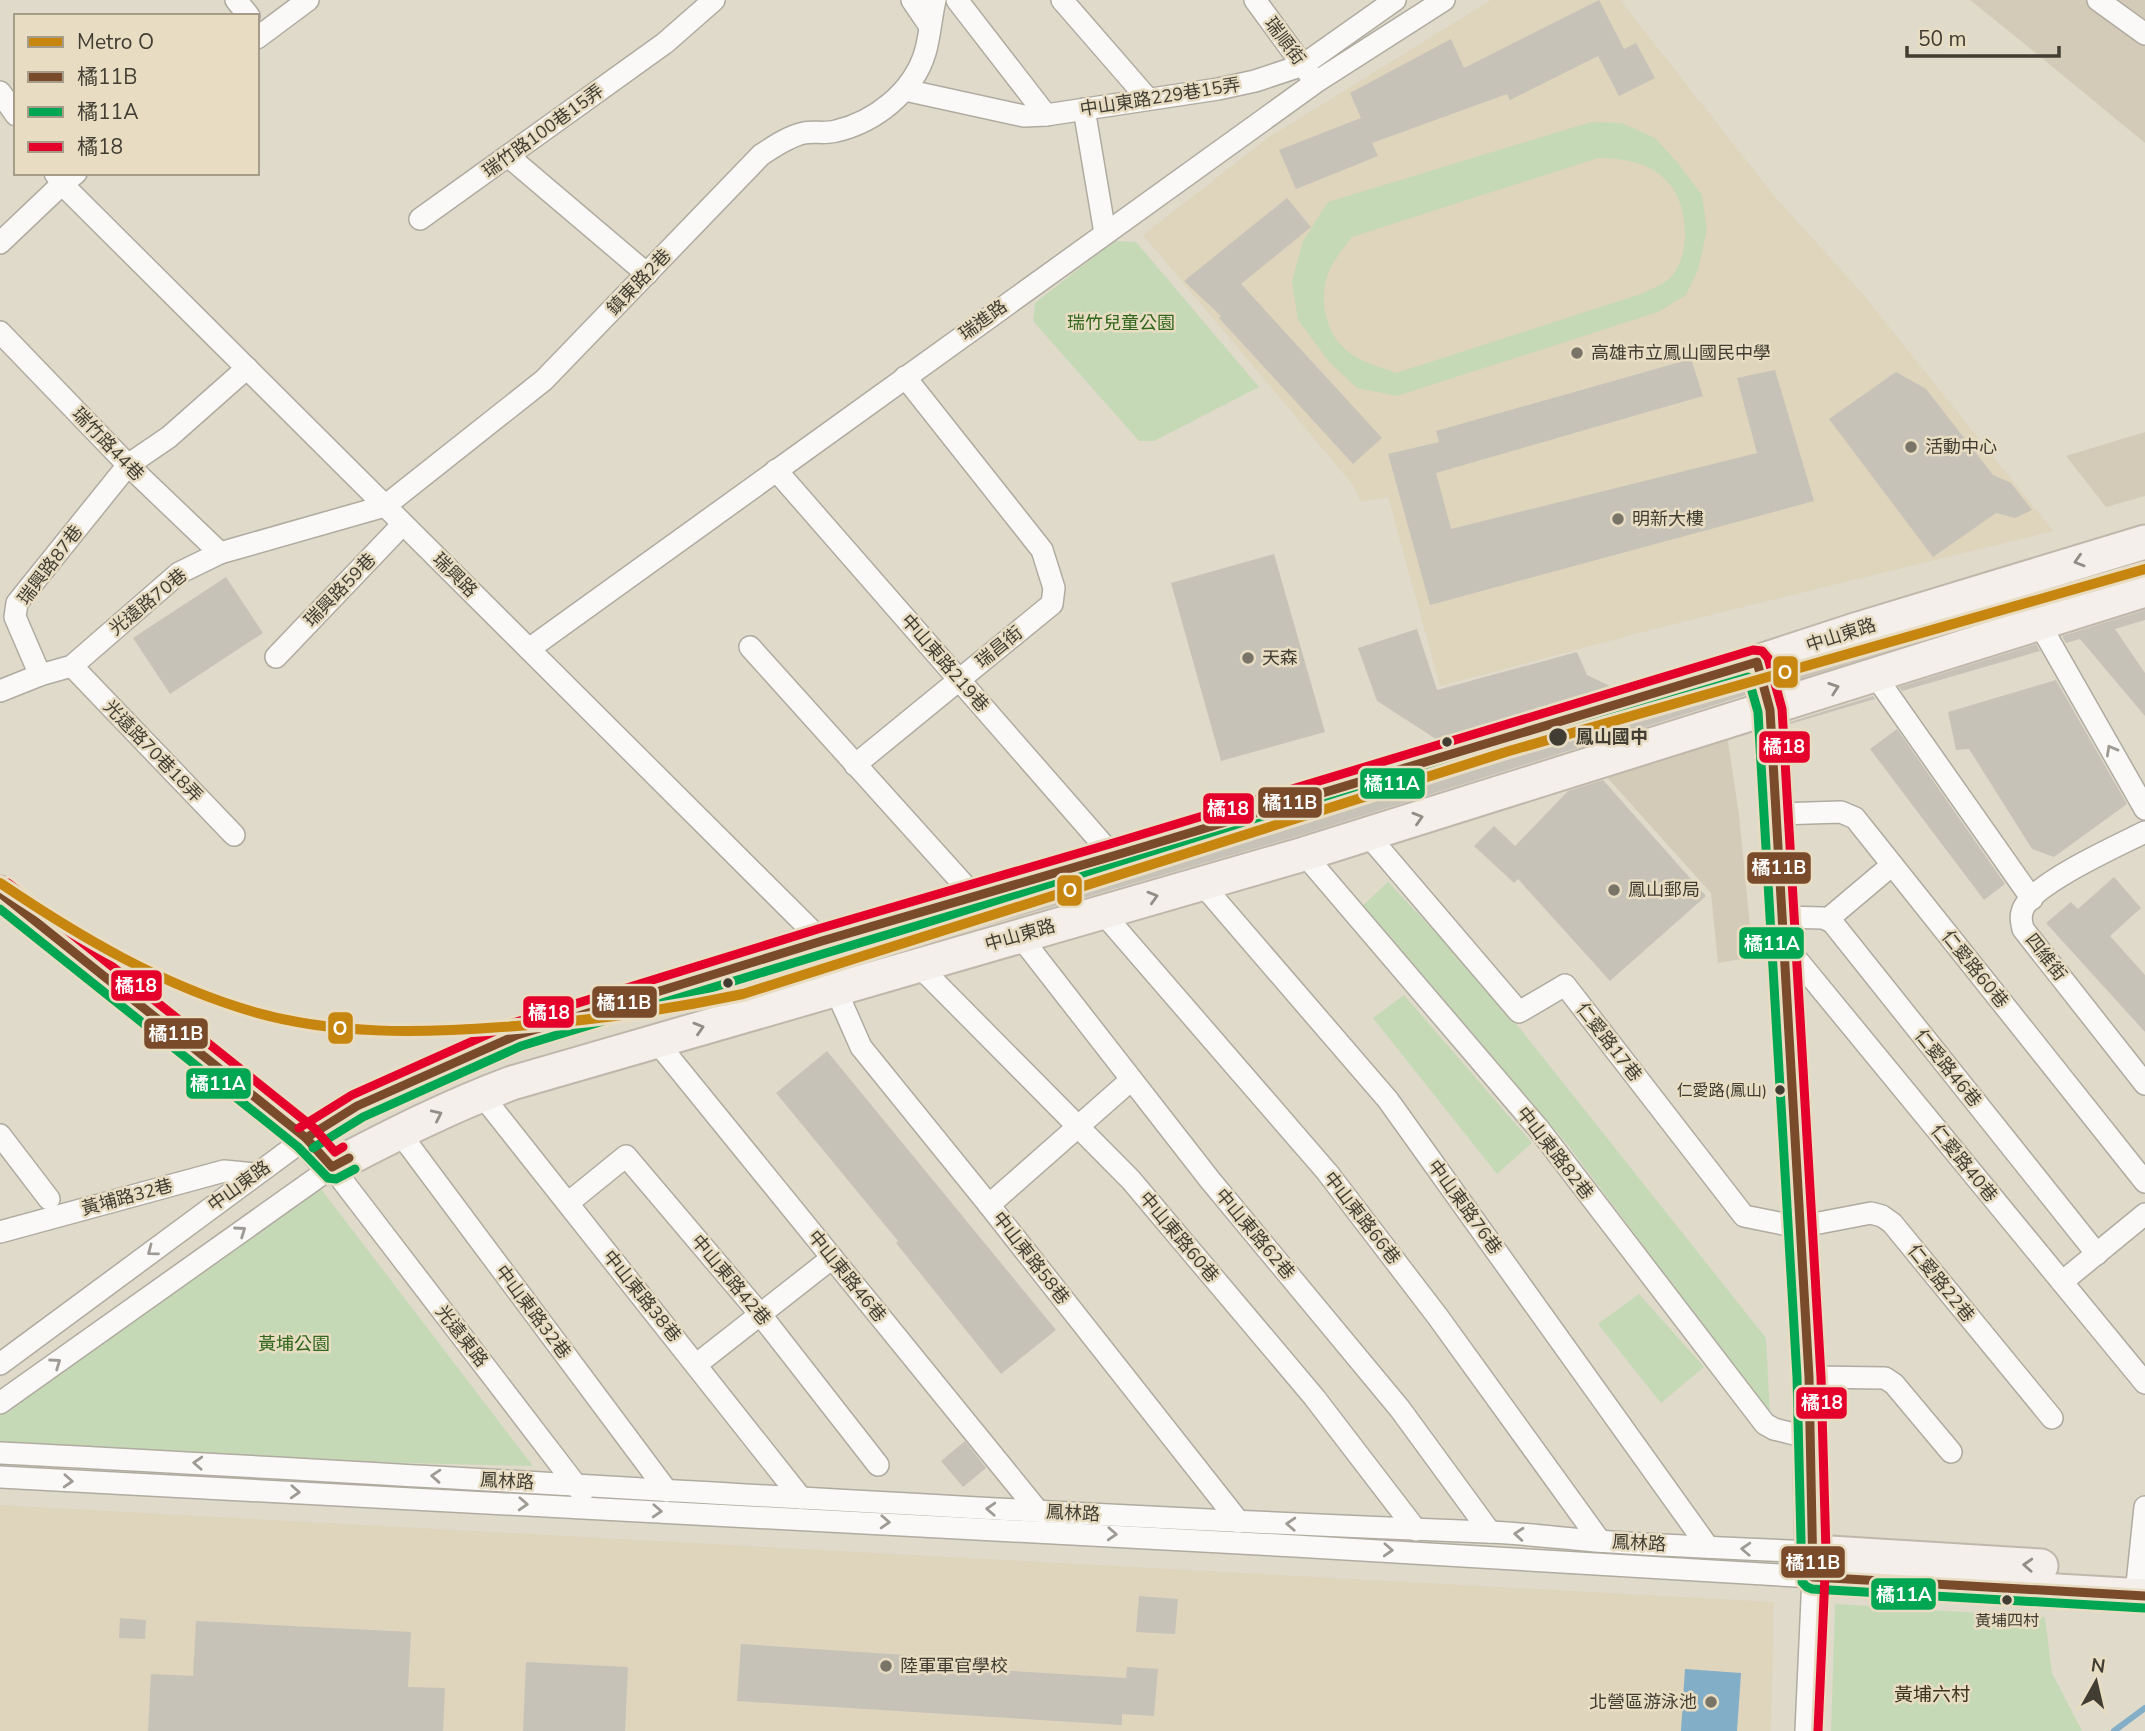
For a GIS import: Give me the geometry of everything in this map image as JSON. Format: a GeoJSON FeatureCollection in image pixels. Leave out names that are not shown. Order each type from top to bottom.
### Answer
{"type":"FeatureCollection","features":[{"type":"Feature","properties":{"kind":"main road","name":"中山東路"},"geometry":{"type":"LineString","coordinates":[[306,1138],[357,1106],[517,1035],[822,941],[1758,662],[2145,542]]}},
{"type":"Feature","properties":{"kind":"main road","name":"中山東路"},"geometry":{"type":"LineString","coordinates":[[332,1167],[399,1132],[481,1094],[512,1083],[1304,854],[1770,710],[1874,674],[2145,590]]}},
{"type":"Feature","properties":{"kind":"main road"},"geometry":{"type":"LineString","coordinates":[[1758,662],[1770,710],[1808,1377],[1813,1565]]}},
{"type":"Feature","properties":{"kind":"main road"},"geometry":{"type":"LineString","coordinates":[[0,893],[306,1138],[332,1167]]}},
{"type":"Feature","properties":{"kind":"main road","name":"鳳林路"},"geometry":{"type":"LineString","coordinates":[[1813,1565],[2141,1584]]}},
{"type":"Feature","properties":{"kind":"street"},"geometry":{"type":"LineString","coordinates":[[236,0],[247,14]]}},
{"type":"Feature","properties":{"kind":"street"},"geometry":{"type":"LineString","coordinates":[[259,32],[309,0]]}},
{"type":"Feature","properties":{"kind":"street","name":"瑞竹路100巷15弄"},"geometry":{"type":"LineString","coordinates":[[420,219],[664,43],[714,0]]}},
{"type":"Feature","properties":{"kind":"street"},"geometry":{"type":"LineString","coordinates":[[912,0],[929,25]]}},
{"type":"Feature","properties":{"kind":"street","name":"鎮東路2巷"},"geometry":{"type":"LineString","coordinates":[[385,506],[544,380],[761,155],[776,145],[803,134],[831,132],[857,126],[877,115],[905,90],[926,51],[934,0]]}},
{"type":"Feature","properties":{"kind":"street"},"geometry":{"type":"LineString","coordinates":[[957,0],[1046,116]]}},
{"type":"Feature","properties":{"kind":"street"},"geometry":{"type":"LineString","coordinates":[[1062,0],[1148,99]]}},
{"type":"Feature","properties":{"kind":"street","name":"瑞順街"},"geometry":{"type":"LineString","coordinates":[[1255,0],[1309,73]]}},
{"type":"Feature","properties":{"kind":"street","name":"中山東路229巷15弄"},"geometry":{"type":"LineString","coordinates":[[905,90],[1024,116],[1046,116],[1309,73],[1395,0]]}},
{"type":"Feature","properties":{"kind":"street","name":"瑞進路"},"geometry":{"type":"LineString","coordinates":[[529,649],[1105,233],[1309,73],[1444,0]]}},
{"type":"Feature","properties":{"kind":"street"},"geometry":{"type":"LineString","coordinates":[[2098,0],[2145,34]]}},
{"type":"Feature","properties":{"kind":"street"},"geometry":{"type":"LineString","coordinates":[[0,92],[14,113]]}},
{"type":"Feature","properties":{"kind":"street"},"geometry":{"type":"LineString","coordinates":[[1084,109],[1105,233]]}},
{"type":"Feature","properties":{"kind":"street"},"geometry":{"type":"LineString","coordinates":[[508,156],[647,274]]}},
{"type":"Feature","properties":{"kind":"street"},"geometry":{"type":"LineString","coordinates":[[0,243],[65,177]]}},
{"type":"Feature","properties":{"kind":"street","name":"瑞興路"},"geometry":{"type":"LineString","coordinates":[[65,177],[247,368],[822,941],[835,988]]}},
{"type":"Feature","properties":{"kind":"street","name":"瑞竹路44巷"},"geometry":{"type":"LineString","coordinates":[[0,332],[128,465],[220,553]]}},
{"type":"Feature","properties":{"kind":"street","name":"瑞興路87巷"},"geometry":{"type":"LineString","coordinates":[[40,675],[15,617],[17,603],[128,465],[169,437],[247,368]]}},
{"type":"Feature","properties":{"kind":"street","name":"瑞昌街"},"geometry":{"type":"LineString","coordinates":[[855,765],[1052,604],[1054,588],[1042,550],[905,377]]}},
{"type":"Feature","properties":{"kind":"street","name":"中山東路219巷"},"geometry":{"type":"LineString","coordinates":[[776,470],[1113,856]]}},
{"type":"Feature","properties":{"kind":"street","name":"光遠路70巷"},"geometry":{"type":"LineString","coordinates":[[0,691],[72,666],[179,573],[220,553],[385,506]]}},
{"type":"Feature","properties":{"kind":"street","name":"瑞興路59巷"},"geometry":{"type":"LineString","coordinates":[[276,657],[403,524]]}},
{"type":"Feature","properties":{"kind":"street"},"geometry":{"type":"LineString","coordinates":[[2039,623],[2145,809]]}},
{"type":"Feature","properties":{"kind":"street"},"geometry":{"type":"LineString","coordinates":[[750,647],[975,897]]}},
{"type":"Feature","properties":{"kind":"street","name":"光遠路70巷18弄"},"geometry":{"type":"LineString","coordinates":[[72,666],[234,835]]}},
{"type":"Feature","properties":{"kind":"street"},"geometry":{"type":"LineString","coordinates":[[1874,674],[2032,899],[2057,878],[2145,832]]}},
{"type":"Feature","properties":{"kind":"street","name":"仁愛路60巷"},"geometry":{"type":"LineString","coordinates":[[1776,814],[1849,814],[1855,818],[2145,1182]]}},
{"type":"Feature","properties":{"kind":"street","name":"仁愛路17巷"},"geometry":{"type":"LineString","coordinates":[[1367,834],[1520,1012],[1564,985],[1744,1216],[1798,1227]]}},
{"type":"Feature","properties":{"kind":"street","name":"中山東路82巷"},"geometry":{"type":"LineString","coordinates":[[1304,854],[1538,1129],[1765,1424],[1774,1429],[1810,1437]]}},
{"type":"Feature","properties":{"kind":"street"},"geometry":{"type":"LineString","coordinates":[[1783,930],[1828,919],[1892,865]]}},
{"type":"Feature","properties":{"kind":"street","name":"中山東路76巷"},"geometry":{"type":"LineString","coordinates":[[1202,884],[1388,1100],[1708,1547]]}},
{"type":"Feature","properties":{"kind":"street","name":"四維街"},"geometry":{"type":"LineString","coordinates":[[2032,899],[2025,905],[2020,917],[2023,929],[2145,1084]]}},
{"type":"Feature","properties":{"kind":"street","name":"中山東路66巷"},"geometry":{"type":"LineString","coordinates":[[1102,912],[1327,1172],[1438,1317],[1600,1541]]}},
{"type":"Feature","properties":{"kind":"street","name":"仁愛路46巷"},"geometry":{"type":"LineString","coordinates":[[1828,919],[2096,1254]]}},
{"type":"Feature","properties":{"kind":"street","name":"仁愛路40巷"},"geometry":{"type":"LineString","coordinates":[[1783,930],[2145,1383]]}},
{"type":"Feature","properties":{"kind":"street","name":"中山東路62巷"},"geometry":{"type":"LineString","coordinates":[[1019,935],[1209,1180],[1400,1409],[1490,1532]]}},
{"type":"Feature","properties":{"kind":"street","name":"中山東路60巷"},"geometry":{"type":"LineString","coordinates":[[918,965],[1131,1180],[1314,1397],[1416,1530]]}},
{"type":"Feature","properties":{"kind":"street","name":"中山東路58巷"},"geometry":{"type":"LineString","coordinates":[[835,988],[848,1023],[861,1047],[1239,1522]]}},
{"type":"Feature","properties":{"kind":"street","name":"中山東路46巷"},"geometry":{"type":"LineString","coordinates":[[656,1041],[1038,1511]]}},
{"type":"Feature","properties":{"kind":"street"},"geometry":{"type":"LineString","coordinates":[[989,1205],[1131,1080]]}},
{"type":"Feature","properties":{"kind":"street","name":"中山東路38巷"},"geometry":{"type":"LineString","coordinates":[[481,1094],[801,1498]]}},
{"type":"Feature","properties":{"kind":"street","name":"中山東路32巷"},"geometry":{"type":"LineString","coordinates":[[399,1132],[667,1491]]}},
{"type":"Feature","properties":{"kind":"street"},"geometry":{"type":"LineString","coordinates":[[0,1135],[50,1199]]}},
{"type":"Feature","properties":{"kind":"street","name":"中山東路"},"geometry":{"type":"LineString","coordinates":[[0,1364],[306,1138]]}},
{"type":"Feature","properties":{"kind":"street","name":"中山東路42巷"},"geometry":{"type":"LineString","coordinates":[[568,1203],[626,1156],[760,1314],[878,1465]]}},
{"type":"Feature","properties":{"kind":"street","name":"中山東路"},"geometry":{"type":"LineString","coordinates":[[0,1403],[332,1167]]}},
{"type":"Feature","properties":{"kind":"street","name":"光遠東路"},"geometry":{"type":"LineString","coordinates":[[332,1167],[578,1485],[589,1507]]}},
{"type":"Feature","properties":{"kind":"street","name":"黃埔路32巷"},"geometry":{"type":"LineString","coordinates":[[0,1232],[224,1171],[254,1174]]}},
{"type":"Feature","properties":{"kind":"street","name":"仁愛路22巷"},"geometry":{"type":"LineString","coordinates":[[1798,1227],[1871,1213],[1892,1223],[2052,1418]]}},
{"type":"Feature","properties":{"kind":"street"},"geometry":{"type":"LineString","coordinates":[[2062,1282],[2143,1220]]}},
{"type":"Feature","properties":{"kind":"street"},"geometry":{"type":"LineString","coordinates":[[697,1364],[832,1258]]}},
{"type":"Feature","properties":{"kind":"street"},"geometry":{"type":"LineString","coordinates":[[1808,1377],[1885,1378],[1894,1384],[1951,1452]]}},
{"type":"Feature","properties":{"kind":"street","name":"鳳林路"},"geometry":{"type":"LineString","coordinates":[[0,1453],[1239,1522],[1490,1532],[1708,1547],[1813,1565]]}},
{"type":"Feature","properties":{"kind":"street","name":"鳳林路"},"geometry":{"type":"LineString","coordinates":[[0,1477],[1412,1551],[1813,1565]]}},
{"type":"Feature","properties":{"kind":"street"},"geometry":{"type":"LineString","coordinates":[[2141,1584],[2145,1507]]}},
{"type":"Feature","properties":{"kind":"street"},"geometry":{"type":"LineString","coordinates":[[1806,1731],[1813,1565]]}},
{"type":"Feature","properties":{"kind":"shaded area","name":"高雄市立鳳山國民中學"},"geometry":{"type":"Polygon","coordinates":[[[1491,0],[1620,0],[1776,198],[1862,293],[2053,531],[1662,627],[1440,686],[1388,497],[1361,502],[1353,485],[1143,235],[1269,137],[1491,0]]]}},
{"type":"Feature","properties":{"kind":"shaded area"},"geometry":{"type":"Polygon","coordinates":[[[1970,0],[2145,0],[2145,143],[2021,41],[1970,0]]]}},
{"type":"Feature","properties":{"kind":"shaded area"},"geometry":{"type":"Polygon","coordinates":[[[2145,432],[2145,496],[2106,507],[2066,456],[2145,432]]]}},
{"type":"Feature","properties":{"kind":"shaded area"},"geometry":{"type":"Polygon","coordinates":[[[1727,735],[1739,815],[1753,957],[1718,963],[1711,893],[1605,775],[1727,735]]]}},
{"type":"Feature","properties":{"kind":"shaded area","name":"陸軍軍官學校"},"geometry":{"type":"Polygon","coordinates":[[[0,1505],[1774,1602],[1771,1731],[0,1731],[0,1505]]]}},
{"type":"Feature","properties":{"kind":"green space"},"geometry":{"type":"Polygon","coordinates":[[[1591,122],[1622,123],[1655,138],[1678,163],[1702,195],[1707,230],[1698,270],[1686,295],[1658,312],[1397,396],[1357,388],[1330,363],[1298,320],[1292,281],[1303,241],[1328,202],[1591,122]],[[1598,158],[1352,237],[1326,279],[1325,312],[1333,333],[1352,354],[1396,373],[1641,294],[1664,283],[1677,268],[1684,245],[1683,214],[1678,198],[1670,185],[1648,167],[1616,159],[1598,158]]]}},
{"type":"Feature","properties":{"kind":"green space","name":"瑞竹兒童公園"},"geometry":{"type":"Polygon","coordinates":[[[1114,241],[1136,242],[1259,387],[1154,441],[1139,441],[1033,321],[1035,303],[1114,241]]]}},
{"type":"Feature","properties":{"kind":"green space"},"geometry":{"type":"Polygon","coordinates":[[[1388,882],[1483,982],[1766,1338],[1770,1415],[1568,1145],[1360,908],[1388,882]]]}},
{"type":"Feature","properties":{"kind":"green space"},"geometry":{"type":"Polygon","coordinates":[[[1404,995],[1532,1143],[1497,1174],[1373,1018],[1404,995]]]}},
{"type":"Feature","properties":{"kind":"green space","name":"黃埔公園"},"geometry":{"type":"Polygon","coordinates":[[[318,1185],[533,1466],[0,1453],[0,1404],[318,1185]]]}},
{"type":"Feature","properties":{"kind":"green space"},"geometry":{"type":"Polygon","coordinates":[[[1639,1294],[1704,1367],[1661,1403],[1598,1324],[1639,1294]]]}},
{"type":"Feature","properties":{"kind":"green space"},"geometry":{"type":"Polygon","coordinates":[[[1835,1604],[2045,1617],[2052,1673],[2082,1731],[1831,1731],[1835,1604]]]}},
{"type":"Feature","properties":{"kind":"water","name":"北營區游泳池"},"geometry":{"type":"Polygon","coordinates":[[[1685,1669],[1741,1673],[1737,1731],[1681,1731],[1685,1669]]]}},
{"type":"Feature","properties":{"kind":"building"},"geometry":{"type":"Polygon","coordinates":[[[1599,0],[1624,49],[1636,43],[1655,78],[1619,96],[1598,56],[1510,100],[1507,94],[1372,143],[1378,156],[1296,189],[1279,150],[1361,118],[1350,93],[1451,39],[1464,68],[1599,0]]]}},
{"type":"Feature","properties":{"kind":"building"},"geometry":{"type":"Polygon","coordinates":[[[1287,198],[1311,227],[1241,284],[1382,438],[1353,464],[1219,318],[1221,316],[1184,281],[1287,198]]]}},
{"type":"Feature","properties":{"kind":"building"},"geometry":{"type":"Polygon","coordinates":[[[1691,359],[1703,396],[1436,473],[1451,529],[1757,453],[1737,378],[1775,370],[1814,501],[1430,605],[1388,454],[1439,442],[1436,431],[1691,359]]]}},
{"type":"Feature","properties":{"kind":"building","name":"活動中心"},"geometry":{"type":"Polygon","coordinates":[[[1896,372],[1926,389],[1993,475],[2011,483],[2032,510],[2015,518],[1996,513],[1933,557],[1829,419],[1896,372]]]}},
{"type":"Feature","properties":{"kind":"building","name":"天森"},"geometry":{"type":"Polygon","coordinates":[[[1274,554],[1325,732],[1221,761],[1171,583],[1274,554]]]}},
{"type":"Feature","properties":{"kind":"building"},"geometry":{"type":"Polygon","coordinates":[[[2145,566],[2145,571],[1783,684],[1780,675],[1810,665],[2145,566]]]}},
{"type":"Feature","properties":{"kind":"building"},"geometry":{"type":"Polygon","coordinates":[[[226,577],[263,633],[170,694],[133,638],[226,577]]]}},
{"type":"Feature","properties":{"kind":"building"},"geometry":{"type":"Polygon","coordinates":[[[2145,610],[2145,620],[2115,629],[2145,673],[2145,716],[2080,639],[2066,643],[2062,636],[2145,610]]]}},
{"type":"Feature","properties":{"kind":"building"},"geometry":{"type":"Polygon","coordinates":[[[1417,629],[1437,690],[1577,652],[1587,675],[1610,686],[1436,739],[1377,701],[1358,648],[1417,629]]]}},
{"type":"Feature","properties":{"kind":"building"},"geometry":{"type":"Polygon","coordinates":[[[2036,644],[2040,651],[1902,691],[1899,687],[2036,644]]]}},
{"type":"Feature","properties":{"kind":"building"},"geometry":{"type":"Polygon","coordinates":[[[2056,680],[2127,804],[2054,857],[2032,849],[1969,749],[1956,750],[1948,712],[2056,680]]]}},
{"type":"Feature","properties":{"kind":"building"},"geometry":{"type":"Polygon","coordinates":[[[1744,686],[1746,695],[1298,836],[843,967],[840,956],[1744,686]]]}},
{"type":"Feature","properties":{"kind":"building"},"geometry":{"type":"Polygon","coordinates":[[[1873,696],[1875,699],[1790,724],[1790,722],[1873,696]]]}},
{"type":"Feature","properties":{"kind":"building"},"geometry":{"type":"Polygon","coordinates":[[[1897,729],[2005,884],[1984,900],[1870,749],[1897,729]]]}},
{"type":"Feature","properties":{"kind":"building","name":"鳳山郵局"},"geometry":{"type":"Polygon","coordinates":[[[1603,780],[1706,896],[1610,981],[1518,879],[1514,883],[1474,846],[1494,826],[1515,846],[1568,791],[1603,780]]]}},
{"type":"Feature","properties":{"kind":"building"},"geometry":{"type":"Polygon","coordinates":[[[2114,877],[2141,908],[2110,936],[2145,975],[2145,1032],[2046,923],[2071,902],[2078,909],[2114,877]]]}},
{"type":"Feature","properties":{"kind":"building"},"geometry":{"type":"Polygon","coordinates":[[[827,1051],[1056,1330],[1001,1374],[896,1243],[898,1241],[776,1093],[827,1051]]]}},
{"type":"Feature","properties":{"kind":"building"},"geometry":{"type":"Polygon","coordinates":[[[965,1441],[986,1468],[963,1487],[941,1461],[965,1441]]]}},
{"type":"Feature","properties":{"kind":"building"},"geometry":{"type":"Polygon","coordinates":[[[1139,1596],[1178,1599],[1175,1634],[1136,1632],[1139,1596]]]}},
{"type":"Feature","properties":{"kind":"building"},"geometry":{"type":"Polygon","coordinates":[[[120,1618],[146,1620],[145,1639],[119,1638],[120,1618]]]}},
{"type":"Feature","properties":{"kind":"building"},"geometry":{"type":"Polygon","coordinates":[[[196,1621],[411,1632],[408,1687],[445,1688],[443,1731],[148,1731],[151,1674],[193,1676],[196,1621]]]}},
{"type":"Feature","properties":{"kind":"building"},"geometry":{"type":"Polygon","coordinates":[[[741,1644],[964,1659],[964,1668],[1126,1678],[1127,1667],[1158,1669],[1154,1716],[1122,1714],[1122,1725],[737,1701],[741,1644]]]}},
{"type":"Feature","properties":{"kind":"building"},"geometry":{"type":"Polygon","coordinates":[[[526,1662],[628,1667],[625,1731],[523,1731],[526,1662]]]}},
{"type":"Feature","properties":{"kind":"waterway"},"geometry":{"type":"LineString","coordinates":[[2114,1731],[2145,1708]]}},
{"type":"Feature","properties":{"kind":"metro line","name":"O"},"geometry":{"type":"LineString","coordinates":[[0,883],[60,922],[154,974],[220,1001],[284,1019],[346,1028],[409,1031],[532,1025],[623,1015],[743,994],[1509,751],[2145,569]]}},
{"type":"Feature","properties":{"kind":"transit line","name":"橘18"},"geometry":{"type":"LineString","coordinates":[[299,1128],[352,1095],[513,1023],[818,929],[1753,650],[1762,651],[1768,658],[1782,709],[1821,1377],[1826,1553],[1818,1731]]}},
{"type":"Feature","properties":{"kind":"transit line","name":"橘11B"},"geometry":{"type":"LineString","coordinates":[[306,1138],[357,1106],[517,1035],[822,941],[1757,662],[1770,710],[1809,1377],[1813,1577],[2145,1596]]}},
{"type":"Feature","properties":{"kind":"transit line","name":"橘11A"},"geometry":{"type":"LineString","coordinates":[[313,1148],[363,1117],[521,1046],[1748,677],[1758,712],[1797,1377],[1802,1582],[1812,1589],[2144,1608]]}},
{"type":"Feature","properties":{"kind":"transit line","name":"橘18"},"geometry":{"type":"LineString","coordinates":[[8,883],[314,1128],[335,1152],[343,1147]]}},
{"type":"Feature","properties":{"kind":"transit line","name":"橘11B"},"geometry":{"type":"LineString","coordinates":[[0,893],[306,1138],[332,1167],[349,1158]]}},
{"type":"Feature","properties":{"kind":"transit line","name":"橘11A"},"geometry":{"type":"LineString","coordinates":[[0,909],[298,1147],[328,1178],[336,1179],[355,1169]]}},
{"type":"Feature","properties":{"kind":"place","name":"高雄市立鳳山國民中學"},"geometry":{"type":"Point","coordinates":[1577,353]}},
{"type":"Feature","properties":{"kind":"place","name":"活動中心"},"geometry":{"type":"Point","coordinates":[1911,447]}},
{"type":"Feature","properties":{"kind":"place","name":"明新大樓"},"geometry":{"type":"Point","coordinates":[1618,519]}},
{"type":"Feature","properties":{"kind":"place","name":"天森"},"geometry":{"type":"Point","coordinates":[1248,658]}},
{"type":"Feature","properties":{"kind":"place","name":"鳳山國中"},"geometry":{"type":"Point","coordinates":[1558,737]}},
{"type":"Feature","properties":{"kind":"place","name":"鳳山郵局"},"geometry":{"type":"Point","coordinates":[1614,890]}},
{"type":"Feature","properties":{"kind":"place","name":"仁愛路(鳳山)"},"geometry":{"type":"Point","coordinates":[1780,1090]}},
{"type":"Feature","properties":{"kind":"place","name":"黃埔四村"},"geometry":{"type":"Point","coordinates":[2007,1600]}},
{"type":"Feature","properties":{"kind":"place","name":"陸軍軍官學校"},"geometry":{"type":"Point","coordinates":[886,1666]}},
{"type":"Feature","properties":{"kind":"place","name":"北營區游泳池"},"geometry":{"type":"Point","coordinates":[1711,1702]}},
{"type":"Feature","properties":{"kind":"district","name":"黃埔六村"},"geometry":{"type":"Point","coordinates":[1932,1694]}}]}
